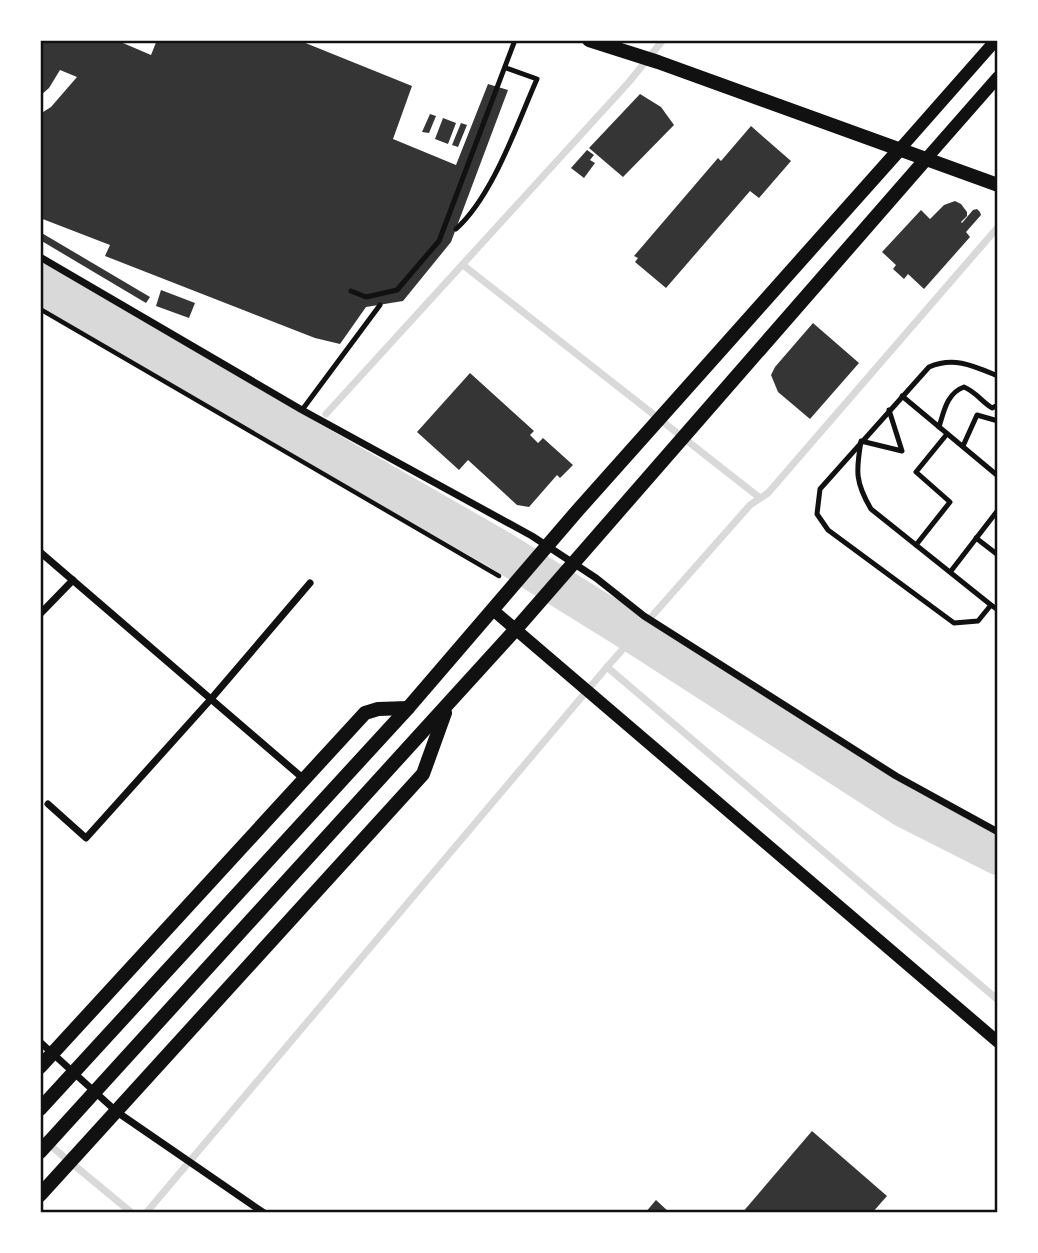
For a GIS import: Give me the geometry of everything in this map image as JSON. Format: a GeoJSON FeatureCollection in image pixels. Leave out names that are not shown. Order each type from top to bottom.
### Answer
{"type":"FeatureCollection","features":[{"type":"Feature","properties":{"kind":"main road"},"geometry":{"type":"LineString","coordinates":[[589,40],[619,45],[641,57],[998,185]]}},
{"type":"Feature","properties":{"kind":"main road"},"geometry":{"type":"LineString","coordinates":[[40,1109],[408,708],[543,550],[900,150]]}},
{"type":"Feature","properties":{"kind":"main road"},"geometry":{"type":"LineString","coordinates":[[40,1152],[516,629],[926,159]]}},
{"type":"Feature","properties":{"kind":"main road"},"geometry":{"type":"LineString","coordinates":[[40,1195],[423,774],[447,705]]}},
{"type":"Feature","properties":{"kind":"main road"},"geometry":{"type":"LineString","coordinates":[[40,1067],[365,713],[378,709],[408,708]]}},
{"type":"Feature","properties":{"kind":"street"},"geometry":{"type":"LineString","coordinates":[[900,150],[996,40]]}},
{"type":"Feature","properties":{"kind":"street"},"geometry":{"type":"LineString","coordinates":[[926,159],[998,77]]}},
{"type":"Feature","properties":{"kind":"street"},"geometry":{"type":"LineString","coordinates":[[40,257],[302,410],[501,518],[543,550],[644,616],[896,776],[998,832]]}},
{"type":"Feature","properties":{"kind":"street"},"geometry":{"type":"LineString","coordinates":[[40,552],[305,780]]}},
{"type":"Feature","properties":{"kind":"street"},"geometry":{"type":"LineString","coordinates":[[40,614],[73,580]]}},
{"type":"Feature","properties":{"kind":"street"},"geometry":{"type":"LineString","coordinates":[[48,804],[86,838],[211,699],[310,583]]}},
{"type":"Feature","properties":{"kind":"street"},"geometry":{"type":"LineString","coordinates":[[493,610],[998,1042]]}},
{"type":"Feature","properties":{"kind":"street"},"geometry":{"type":"LineString","coordinates":[[40,1042],[117,1112],[264,1213]]}},
{"type":"Feature","properties":{"kind":"lane"},"geometry":{"type":"LineString","coordinates":[[352,291],[366,297],[397,290],[439,241],[515,40]]}},
{"type":"Feature","properties":{"kind":"lane"},"geometry":{"type":"LineString","coordinates":[[456,229],[486,190],[537,79],[506,68]]}},
{"type":"Feature","properties":{"kind":"lane"},"geometry":{"type":"LineString","coordinates":[[302,410],[380,305]]}},
{"type":"Feature","properties":{"kind":"lane"},"geometry":{"type":"LineString","coordinates":[[991,605],[978,621],[954,623],[828,530],[817,514],[820,489],[929,367],[940,362],[966,363],[998,376]]}},
{"type":"Feature","properties":{"kind":"lane"},"geometry":{"type":"LineString","coordinates":[[940,427],[947,404],[956,390],[964,387],[975,392],[982,402],[992,408],[998,405]]}},
{"type":"Feature","properties":{"kind":"lane"},"geometry":{"type":"LineString","coordinates":[[902,396],[998,476]]}},
{"type":"Feature","properties":{"kind":"lane"},"geometry":{"type":"LineString","coordinates":[[861,441],[902,451],[889,410]]}},
{"type":"Feature","properties":{"kind":"lane"},"geometry":{"type":"LineString","coordinates":[[963,446],[977,415],[998,421]]}},
{"type":"Feature","properties":{"kind":"lane"},"geometry":{"type":"LineString","coordinates":[[916,545],[950,502],[916,472],[947,434]]}},
{"type":"Feature","properties":{"kind":"lane"},"geometry":{"type":"LineString","coordinates":[[861,441],[857,466],[859,489],[871,509],[998,610]]}},
{"type":"Feature","properties":{"kind":"lane"},"geometry":{"type":"LineString","coordinates":[[951,571],[998,510]]}},
{"type":"Feature","properties":{"kind":"lane"},"geometry":{"type":"LineString","coordinates":[[990,520],[998,525]]}},
{"type":"Feature","properties":{"kind":"lane"},"geometry":{"type":"LineString","coordinates":[[976,538],[998,555]]}},
{"type":"Feature","properties":{"kind":"path"},"geometry":{"type":"LineString","coordinates":[[40,309],[500,576]]}},
{"type":"Feature","properties":{"kind":"building"},"geometry":{"type":"Polygon","coordinates":[[[40,40],[116,40],[151,55],[157,40],[298,40],[412,86],[393,139],[456,165],[488,84],[508,90],[451,242],[403,301],[366,307],[340,344],[315,338],[105,256],[110,245],[40,218],[40,114],[51,107],[77,77],[60,70],[49,88],[40,96],[40,40]]]}},
{"type":"Feature","properties":{"kind":"building"},"geometry":{"type":"Polygon","coordinates":[[[640,94],[661,107],[674,125],[623,177],[589,148],[640,94]]]}},
{"type":"Feature","properties":{"kind":"building"},"geometry":{"type":"Polygon","coordinates":[[[430,114],[436,116],[429,133],[422,132],[430,114]]]}},
{"type":"Feature","properties":{"kind":"building"},"geometry":{"type":"Polygon","coordinates":[[[443,118],[456,123],[448,144],[435,139],[443,118]]]}},
{"type":"Feature","properties":{"kind":"building"},"geometry":{"type":"Polygon","coordinates":[[[461,123],[467,125],[458,147],[452,145],[461,123]]]}},
{"type":"Feature","properties":{"kind":"building"},"geometry":{"type":"Polygon","coordinates":[[[751,126],[791,161],[759,198],[750,191],[666,288],[635,262],[638,258],[634,256],[718,158],[721,161],[751,126]]]}},
{"type":"Feature","properties":{"kind":"building"},"geometry":{"type":"Polygon","coordinates":[[[587,150],[594,155],[590,160],[595,163],[584,178],[571,168],[587,150]]]}},
{"type":"Feature","properties":{"kind":"building"},"geometry":{"type":"Polygon","coordinates":[[[955,201],[967,212],[962,223],[973,210],[977,209],[981,215],[966,232],[970,237],[924,289],[908,274],[904,279],[893,269],[896,265],[882,252],[921,210],[930,219],[944,205],[955,201]]]}},
{"type":"Feature","properties":{"kind":"building"},"geometry":{"type":"Polygon","coordinates":[[[40,232],[150,297],[146,303],[40,240],[40,232]]]}},
{"type":"Feature","properties":{"kind":"building"},"geometry":{"type":"Polygon","coordinates":[[[161,290],[195,303],[189,318],[156,306],[161,290]]]}},
{"type":"Feature","properties":{"kind":"building"},"geometry":{"type":"Polygon","coordinates":[[[813,323],[859,363],[810,419],[778,392],[771,375],[813,323]]]}},
{"type":"Feature","properties":{"kind":"building"},"geometry":{"type":"Polygon","coordinates":[[[470,373],[534,431],[530,435],[538,443],[543,438],[573,465],[560,478],[557,475],[529,507],[517,505],[468,460],[459,470],[417,432],[470,373]]]}},
{"type":"Feature","properties":{"kind":"building"},"geometry":{"type":"Polygon","coordinates":[[[812,1131],[887,1196],[872,1213],[742,1213],[812,1131]]]}},
{"type":"Feature","properties":{"kind":"building"},"geometry":{"type":"Polygon","coordinates":[[[656,1200],[670,1213],[645,1213],[656,1200]]]}},
{"type":"Feature","properties":{"kind":"waterway"},"geometry":{"type":"LineString","coordinates":[[326,414],[629,82],[663,40]]}},
{"type":"Feature","properties":{"kind":"waterway"},"geometry":{"type":"LineString","coordinates":[[146,1213],[607,667],[750,505],[768,493],[998,227]]}},
{"type":"Feature","properties":{"kind":"waterway"},"geometry":{"type":"LineString","coordinates":[[463,265],[760,498]]}},
{"type":"Feature","properties":{"kind":"waterway"},"geometry":{"type":"LineString","coordinates":[[40,283],[498,549],[905,808],[998,855]]}},
{"type":"Feature","properties":{"kind":"waterway"},"geometry":{"type":"LineString","coordinates":[[311,442],[316,431]]}},
{"type":"Feature","properties":{"kind":"waterway"},"geometry":{"type":"LineString","coordinates":[[607,667],[998,1000]]}},
{"type":"Feature","properties":{"kind":"waterway"},"geometry":{"type":"LineString","coordinates":[[40,1137],[132,1213]]}}]}
